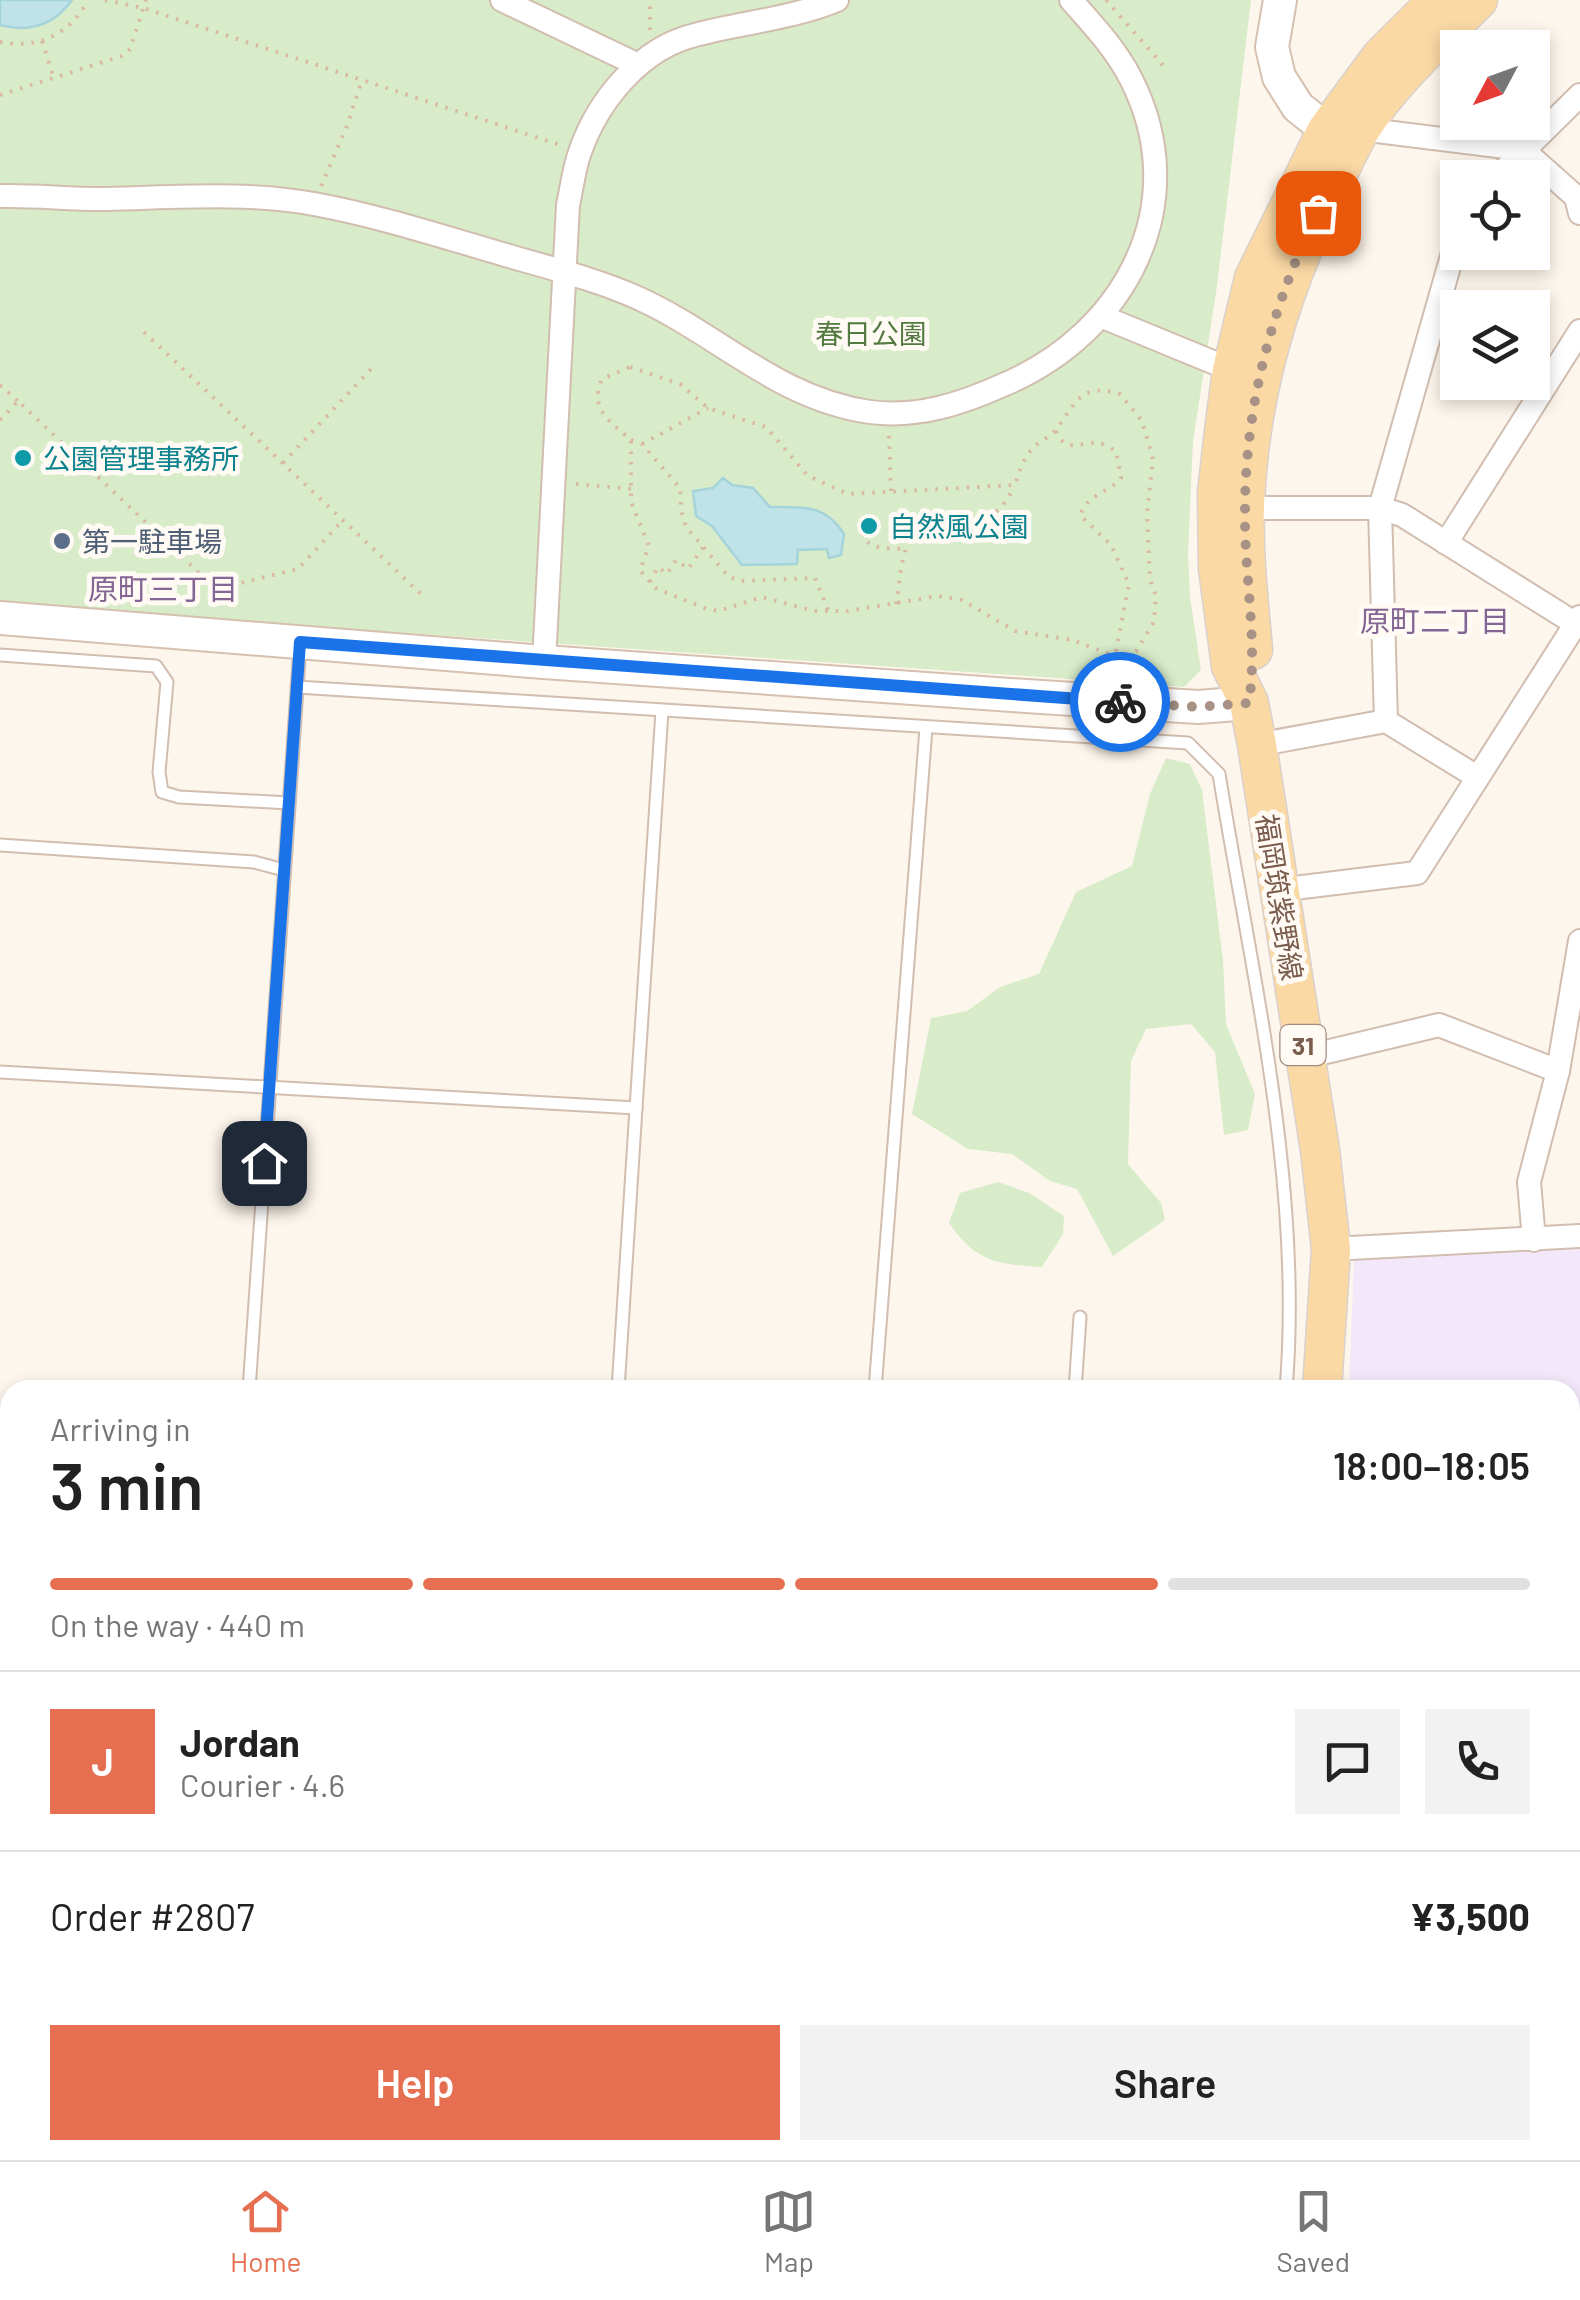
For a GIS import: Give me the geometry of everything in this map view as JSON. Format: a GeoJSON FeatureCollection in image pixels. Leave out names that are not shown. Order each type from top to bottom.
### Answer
{"type":"FeatureCollection","features":[{"type":"Feature","properties":{"kind":"main road","name":"福岡筑紫野線"},"geometry":{"type":"LineString","coordinates":[[1323,1380],[1331,1249],[1320,1150],[1258,745],[1249,703],[1231,666],[1218,568],[1218,493],[1232,370],[1254,278],[1344,130],[1381,57],[1438,0]]}},
{"type":"Feature","properties":{"kind":"main road","name":"福岡筑紫野線"},"geometry":{"type":"LineString","coordinates":[[1249,703],[1254,667],[1244,508],[1256,399],[1276,315],[1344,130],[1402,78],[1478,0]]}},
{"type":"Feature","properties":{"kind":"street"},"geometry":{"type":"LineString","coordinates":[[502,0],[645,59]]}},
{"type":"Feature","properties":{"kind":"street"},"geometry":{"type":"LineString","coordinates":[[544,662],[568,204],[580,152],[597,116],[645,59],[690,36],[809,12],[837,0]]}},
{"type":"Feature","properties":{"kind":"street"},"geometry":{"type":"LineString","coordinates":[[0,196],[224,198],[312,204],[566,271],[636,297],[780,383],[833,404],[873,412],[952,407],[1055,359],[1103,317],[1124,288],[1144,246],[1154,208],[1154,168],[1147,123],[1132,80],[1106,39],[1071,0]]}},
{"type":"Feature","properties":{"kind":"street"},"geometry":{"type":"LineString","coordinates":[[1280,0],[1272,47],[1279,77],[1298,107],[1344,130],[1522,150],[1576,197],[1580,213]]}},
{"type":"Feature","properties":{"kind":"street"},"geometry":{"type":"LineString","coordinates":[[1513,160],[1580,95]]}},
{"type":"Feature","properties":{"kind":"street"},"geometry":{"type":"LineString","coordinates":[[1386,721],[1380,508],[1448,270]]}},
{"type":"Feature","properties":{"kind":"street"},"geometry":{"type":"LineString","coordinates":[[1103,317],[1232,370]]}},
{"type":"Feature","properties":{"kind":"street"},"geometry":{"type":"LineString","coordinates":[[1446,543],[1580,331]]}},
{"type":"Feature","properties":{"kind":"street"},"geometry":{"type":"LineString","coordinates":[[1244,508],[1380,508],[1402,516],[1578,620],[1417,872],[1278,890]]}},
{"type":"Feature","properties":{"kind":"street"},"geometry":{"type":"LineString","coordinates":[[0,618],[544,662],[1198,707],[1249,703]]}},
{"type":"Feature","properties":{"kind":"street"},"geometry":{"type":"LineString","coordinates":[[1258,745],[1386,721],[1476,777]]}},
{"type":"Feature","properties":{"kind":"street"},"geometry":{"type":"LineString","coordinates":[[1534,1240],[1529,1182],[1558,1071],[1580,942]]}},
{"type":"Feature","properties":{"kind":"street"},"geometry":{"type":"LineString","coordinates":[[1305,1057],[1439,1025],[1558,1071]]}},
{"type":"Feature","properties":{"kind":"street"},"geometry":{"type":"LineString","coordinates":[[1331,1249],[1580,1236]]}},
{"type":"Feature","properties":{"kind":"lane"},"geometry":{"type":"LineString","coordinates":[[250,1380],[300,642]]}},
{"type":"Feature","properties":{"kind":"lane"},"geometry":{"type":"LineString","coordinates":[[0,656],[156,666],[166,682],[159,772],[162,792],[179,797],[289,803]]}},
{"type":"Feature","properties":{"kind":"lane"},"geometry":{"type":"LineString","coordinates":[[297,687],[1188,742],[1219,774],[1278,1131],[1288,1223],[1287,1380]]}},
{"type":"Feature","properties":{"kind":"lane"},"geometry":{"type":"LineString","coordinates":[[619,1380],[662,711]]}},
{"type":"Feature","properties":{"kind":"lane"},"geometry":{"type":"LineString","coordinates":[[877,1380],[926,728]]}},
{"type":"Feature","properties":{"kind":"lane"},"geometry":{"type":"LineString","coordinates":[[0,845],[254,862],[284,870]]}},
{"type":"Feature","properties":{"kind":"lane"},"geometry":{"type":"LineString","coordinates":[[0,1072],[636,1108]]}},
{"type":"Feature","properties":{"kind":"lane"},"geometry":{"type":"LineString","coordinates":[[1076,1380],[1080,1317]]}},
{"type":"Feature","properties":{"kind":"path"},"geometry":{"type":"LineString","coordinates":[[0,42],[42,41],[71,24],[88,0]]}},
{"type":"Feature","properties":{"kind":"path"},"geometry":{"type":"LineString","coordinates":[[105,0],[143,8],[580,152]]}},
{"type":"Feature","properties":{"kind":"path"},"geometry":{"type":"LineString","coordinates":[[0,95],[125,55],[146,0]]}},
{"type":"Feature","properties":{"kind":"path"},"geometry":{"type":"LineString","coordinates":[[645,59],[650,0]]}},
{"type":"Feature","properties":{"kind":"path"},"geometry":{"type":"LineString","coordinates":[[1106,0],[1168,70]]}},
{"type":"Feature","properties":{"kind":"path"},"geometry":{"type":"LineString","coordinates":[[42,41],[54,78]]}},
{"type":"Feature","properties":{"kind":"path"},"geometry":{"type":"LineString","coordinates":[[312,204],[348,126],[362,80]]}},
{"type":"Feature","properties":{"kind":"path"},"geometry":{"type":"LineString","coordinates":[[144,332],[423,596]]}},
{"type":"Feature","properties":{"kind":"path"},"geometry":{"type":"LineString","coordinates":[[830,612],[815,578],[741,581],[728,577],[686,527],[680,488],[642,444],[631,440],[600,414],[596,393],[602,380],[630,367],[680,384],[708,408],[766,427],[808,476],[848,494],[1015,485]]}},
{"type":"Feature","properties":{"kind":"path"},"geometry":{"type":"LineString","coordinates":[[283,464],[372,368]]}},
{"type":"Feature","properties":{"kind":"path"},"geometry":{"type":"LineString","coordinates":[[0,385],[216,588],[298,569],[343,520]]}},
{"type":"Feature","properties":{"kind":"path"},"geometry":{"type":"LineString","coordinates":[[631,440],[633,513],[649,546],[640,570],[655,588],[719,611],[762,597],[814,612],[830,612],[870,610],[938,596],[962,600],[1016,631],[1072,640],[1115,656],[1126,656],[1136,651],[1154,622],[1156,596],[1150,580],[1147,514],[1153,459],[1142,420],[1120,394],[1091,392],[1076,400],[1056,431],[1032,448],[1003,508],[958,529],[918,533],[908,549],[896,604]]}},
{"type":"Feature","properties":{"kind":"path"},"geometry":{"type":"LineString","coordinates":[[0,420],[18,402]]}},
{"type":"Feature","properties":{"kind":"path"},"geometry":{"type":"LineString","coordinates":[[642,444],[708,408]]}},
{"type":"Feature","properties":{"kind":"path"},"geometry":{"type":"LineString","coordinates":[[889,412],[892,491]]}},
{"type":"Feature","properties":{"kind":"path"},"geometry":{"type":"LineString","coordinates":[[1056,431],[1067,446],[1102,443],[1116,451],[1121,478],[1114,486],[1097,492],[1080,515],[1111,545],[1128,584],[1115,656]]}},
{"type":"Feature","properties":{"kind":"path"},"geometry":{"type":"LineString","coordinates":[[553,482],[631,489]]}},
{"type":"Feature","properties":{"kind":"path"},"geometry":{"type":"LineString","coordinates":[[862,533],[864,541],[874,547],[908,549]]}},
{"type":"Feature","properties":{"kind":"path"},"geometry":{"type":"LineString","coordinates":[[650,582],[658,568],[667,574],[676,560],[688,569],[704,546]]}},
{"type":"Feature","properties":{"kind":"shaded area"},"geometry":{"type":"Polygon","coordinates":[[[1580,1248],[1580,1380],[1349,1380],[1354,1259],[1580,1248]]]}},
{"type":"Feature","properties":{"kind":"green space","name":"春日公園"},"geometry":{"type":"Polygon","coordinates":[[[0,0],[1251,0],[1217,286],[1193,441],[1188,554],[1201,670],[1184,687],[0,605],[0,0]]]}},
{"type":"Feature","properties":{"kind":"green space"},"geometry":{"type":"Polygon","coordinates":[[[1166,758],[1190,764],[1202,790],[1223,961],[1226,1024],[1255,1094],[1248,1130],[1224,1135],[1215,1052],[1191,1024],[1146,1029],[1131,1061],[1128,1164],[1161,1203],[1165,1220],[1113,1256],[1077,1189],[1050,1181],[1012,1154],[968,1149],[912,1114],[931,1018],[967,1011],[1000,987],[1039,974],[1076,892],[1132,866],[1150,794],[1166,758]]]}},
{"type":"Feature","properties":{"kind":"green space"},"geometry":{"type":"Polygon","coordinates":[[[998,1182],[1029,1193],[1064,1216],[1063,1234],[1042,1267],[989,1259],[969,1246],[949,1223],[960,1193],[998,1182]]]}},
{"type":"Feature","properties":{"kind":"water"},"geometry":{"type":"Polygon","coordinates":[[[0,0],[72,0],[49,21],[21,28],[0,25],[0,0]]]}},
{"type":"Feature","properties":{"kind":"water"},"geometry":{"type":"Polygon","coordinates":[[[723,478],[732,485],[753,488],[770,507],[812,509],[829,517],[844,534],[841,555],[829,558],[827,549],[798,550],[797,564],[742,565],[712,526],[696,516],[693,491],[713,488],[723,478]]]}},
{"type":"Feature","properties":{"kind":"way so far"},"geometry":{"type":"LineString","coordinates":[[1120,702],[1198,707],[1249,703],[1254,667],[1244,508],[1250,436],[1276,315],[1318,213]]}},
{"type":"Feature","properties":{"kind":"place","name":"公園管理事務所"},"geometry":{"type":"Point","coordinates":[23,458]}},
{"type":"Feature","properties":{"kind":"place","name":"自然風公園"},"geometry":{"type":"Point","coordinates":[869,526]}},
{"type":"Feature","properties":{"kind":"place","name":"第一駐車場"},"geometry":{"type":"Point","coordinates":[62,541]}},
{"type":"Feature","properties":{"kind":"district","name":"原町三丁目"},"geometry":{"type":"Point","coordinates":[163,588]}},
{"type":"Feature","properties":{"kind":"district","name":"原町二丁目"},"geometry":{"type":"Point","coordinates":[1435,620]}},
{"type":"Feature","properties":{"kind":"route"},"geometry":{"type":"LineString","coordinates":[[264,1163],[300,642],[1120,702]]}}]}
